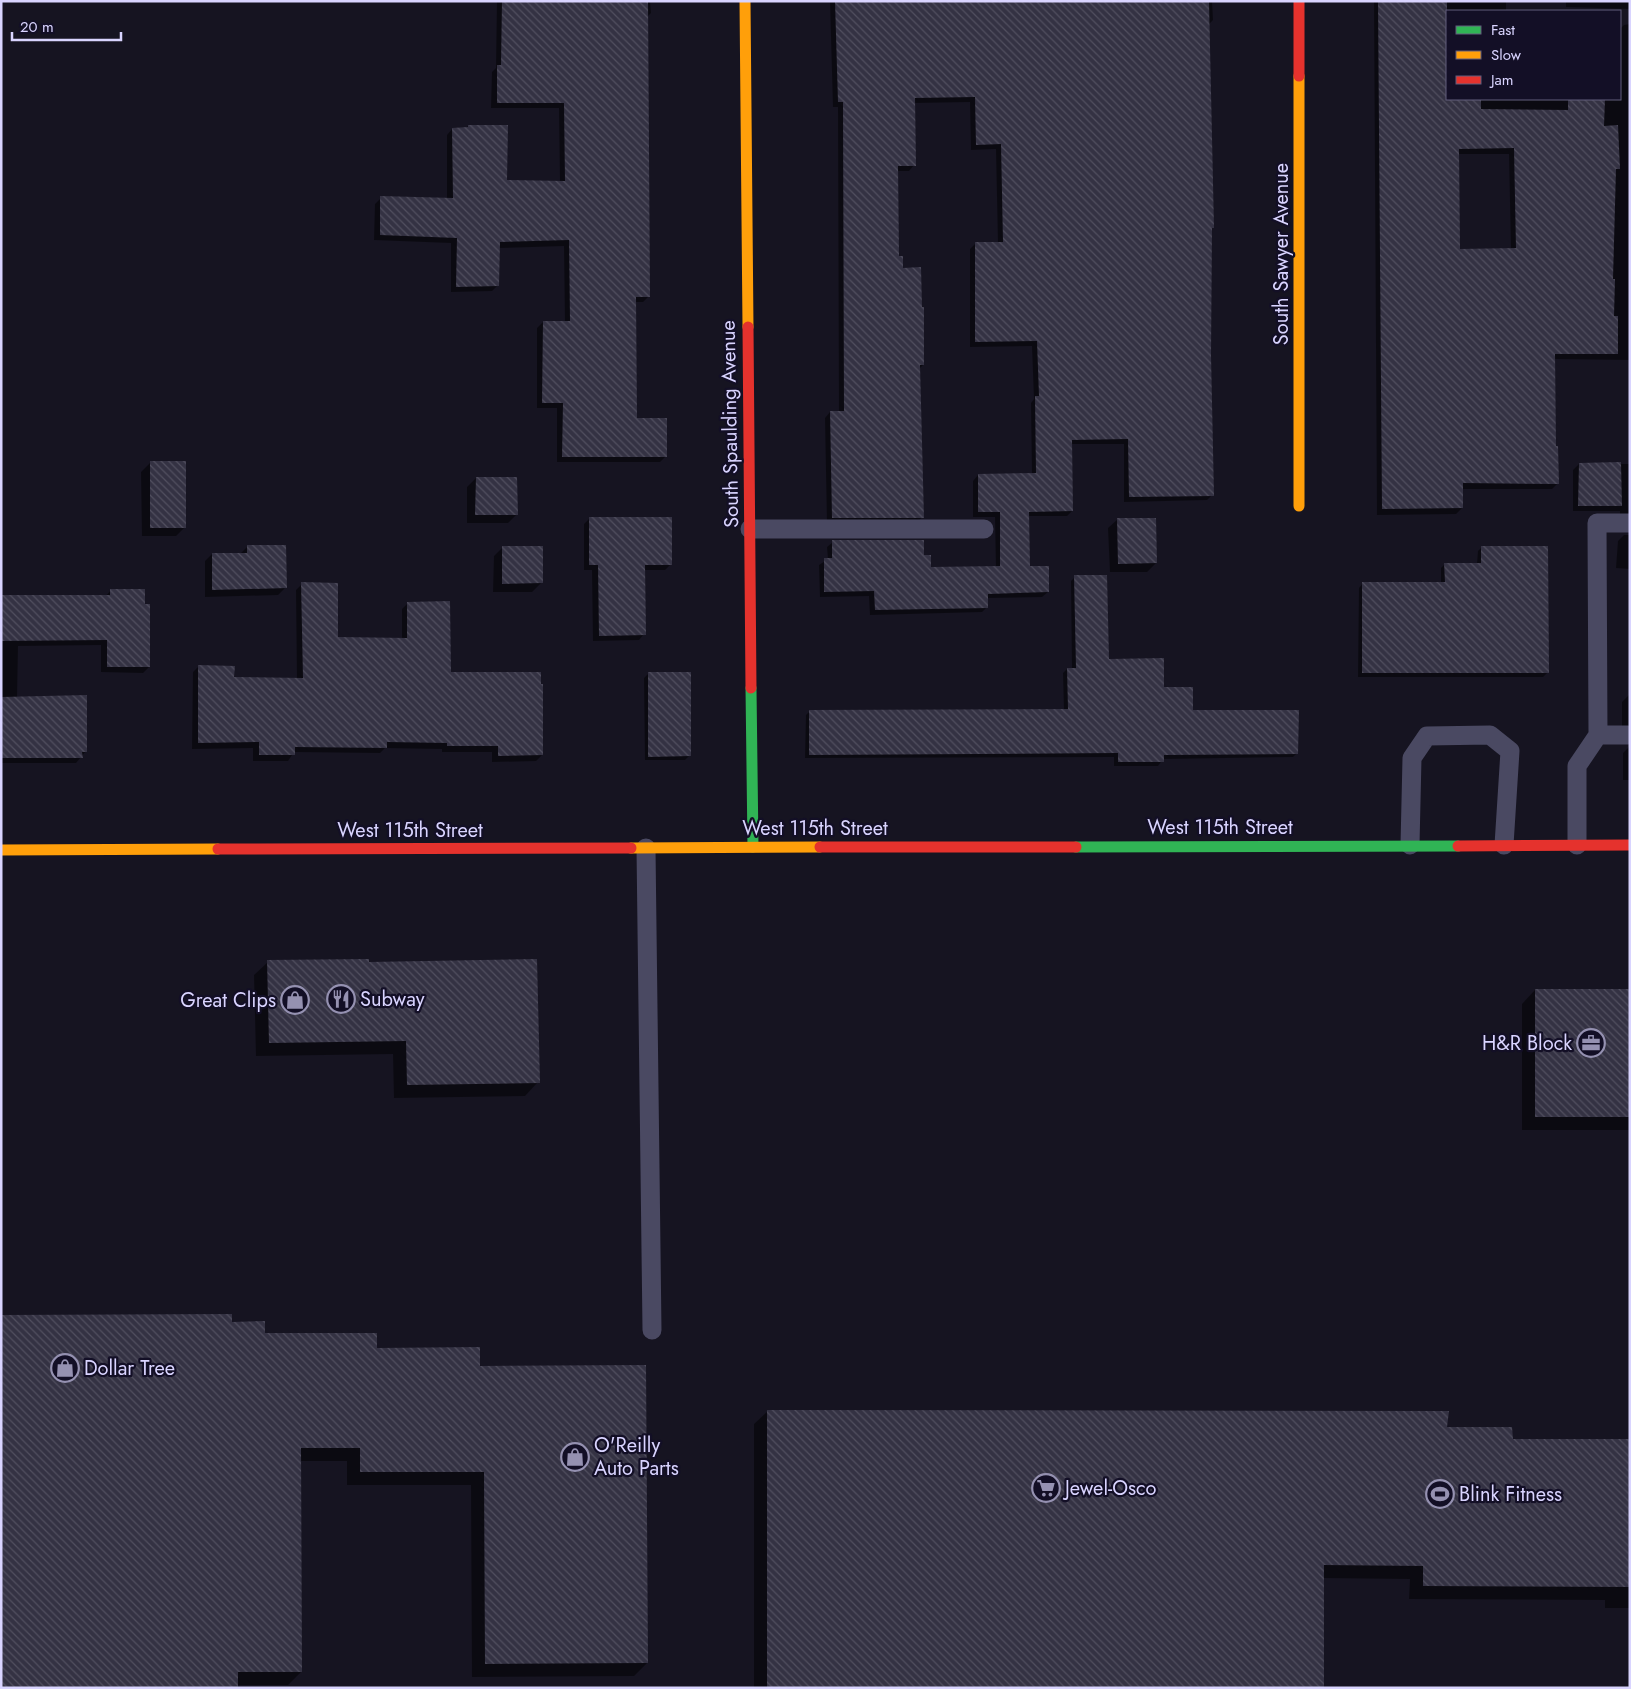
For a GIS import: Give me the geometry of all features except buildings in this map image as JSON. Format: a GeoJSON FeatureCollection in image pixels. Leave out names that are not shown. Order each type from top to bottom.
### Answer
{"type":"FeatureCollection","features":[{"type":"Feature","properties":{"kind":"street","name":"South Spaulding Avenue"},"geometry":{"type":"LineString","coordinates":[[745,1],[753,847]]}},
{"type":"Feature","properties":{"kind":"street","name":"South Sawyer Avenue"},"geometry":{"type":"LineString","coordinates":[[1299,506],[1300,1]]}},
{"type":"Feature","properties":{"kind":"street","name":"West 115th Street"},"geometry":{"type":"LineString","coordinates":[[1,850],[1630,844]]}},
{"type":"Feature","properties":{"kind":"lane"},"geometry":{"type":"LineString","coordinates":[[1577,845],[1578,766],[1598,735],[1597,523],[1630,523]]}},
{"type":"Feature","properties":{"kind":"lane"},"geometry":{"type":"LineString","coordinates":[[750,529],[984,529]]}},
{"type":"Feature","properties":{"kind":"lane"},"geometry":{"type":"LineString","coordinates":[[1410,845],[1412,758],[1427,736],[1490,734],[1510,751],[1504,845]]}},
{"type":"Feature","properties":{"kind":"lane"},"geometry":{"type":"LineString","coordinates":[[1598,735],[1628,734]]}},
{"type":"Feature","properties":{"kind":"lane"},"geometry":{"type":"LineString","coordinates":[[646,848],[652,1330]]}},
{"type":"Feature","properties":{"kind":"traffic: fast"},"geometry":{"type":"LineString","coordinates":[[751,688],[753,847]]}},
{"type":"Feature","properties":{"kind":"traffic: fast"},"geometry":{"type":"LineString","coordinates":[[1076,847],[1458,846]]}},
{"type":"Feature","properties":{"kind":"traffic: slow"},"geometry":{"type":"LineString","coordinates":[[745,1],[748,327]]}},
{"type":"Feature","properties":{"kind":"traffic: slow"},"geometry":{"type":"LineString","coordinates":[[1299,76],[1299,506]]}},
{"type":"Feature","properties":{"kind":"traffic: slow"},"geometry":{"type":"LineString","coordinates":[[631,848],[820,847]]}},
{"type":"Feature","properties":{"kind":"traffic: slow"},"geometry":{"type":"LineString","coordinates":[[1,850],[218,849]]}},
{"type":"Feature","properties":{"kind":"traffic: jam"},"geometry":{"type":"LineString","coordinates":[[1299,1],[1299,76]]}},
{"type":"Feature","properties":{"kind":"traffic: jam"},"geometry":{"type":"LineString","coordinates":[[748,327],[751,688]]}},
{"type":"Feature","properties":{"kind":"traffic: jam"},"geometry":{"type":"LineString","coordinates":[[1458,846],[1630,845]]}},
{"type":"Feature","properties":{"kind":"traffic: jam"},"geometry":{"type":"LineString","coordinates":[[820,847],[1076,847]]}},
{"type":"Feature","properties":{"kind":"traffic: jam"},"geometry":{"type":"LineString","coordinates":[[218,849],[631,848]]}},
{"type":"Feature","properties":{"kind":"place","name":"Subway"},"geometry":{"type":"Point","coordinates":[341,999]}},
{"type":"Feature","properties":{"kind":"place","name":"Great Clips"},"geometry":{"type":"Point","coordinates":[295,1000]}},
{"type":"Feature","properties":{"kind":"place","name":"H&R Block"},"geometry":{"type":"Point","coordinates":[1591,1043]}},
{"type":"Feature","properties":{"kind":"place","name":"Dollar Tree"},"geometry":{"type":"Point","coordinates":[65,1368]}},
{"type":"Feature","properties":{"kind":"place","name":"O'Reilly Auto Parts"},"geometry":{"type":"Point","coordinates":[575,1457]}},
{"type":"Feature","properties":{"kind":"place","name":"Jewel-Osco"},"geometry":{"type":"Point","coordinates":[1046,1488]}},
{"type":"Feature","properties":{"kind":"place","name":"Blink Fitness"},"geometry":{"type":"Point","coordinates":[1440,1494]}}]}
